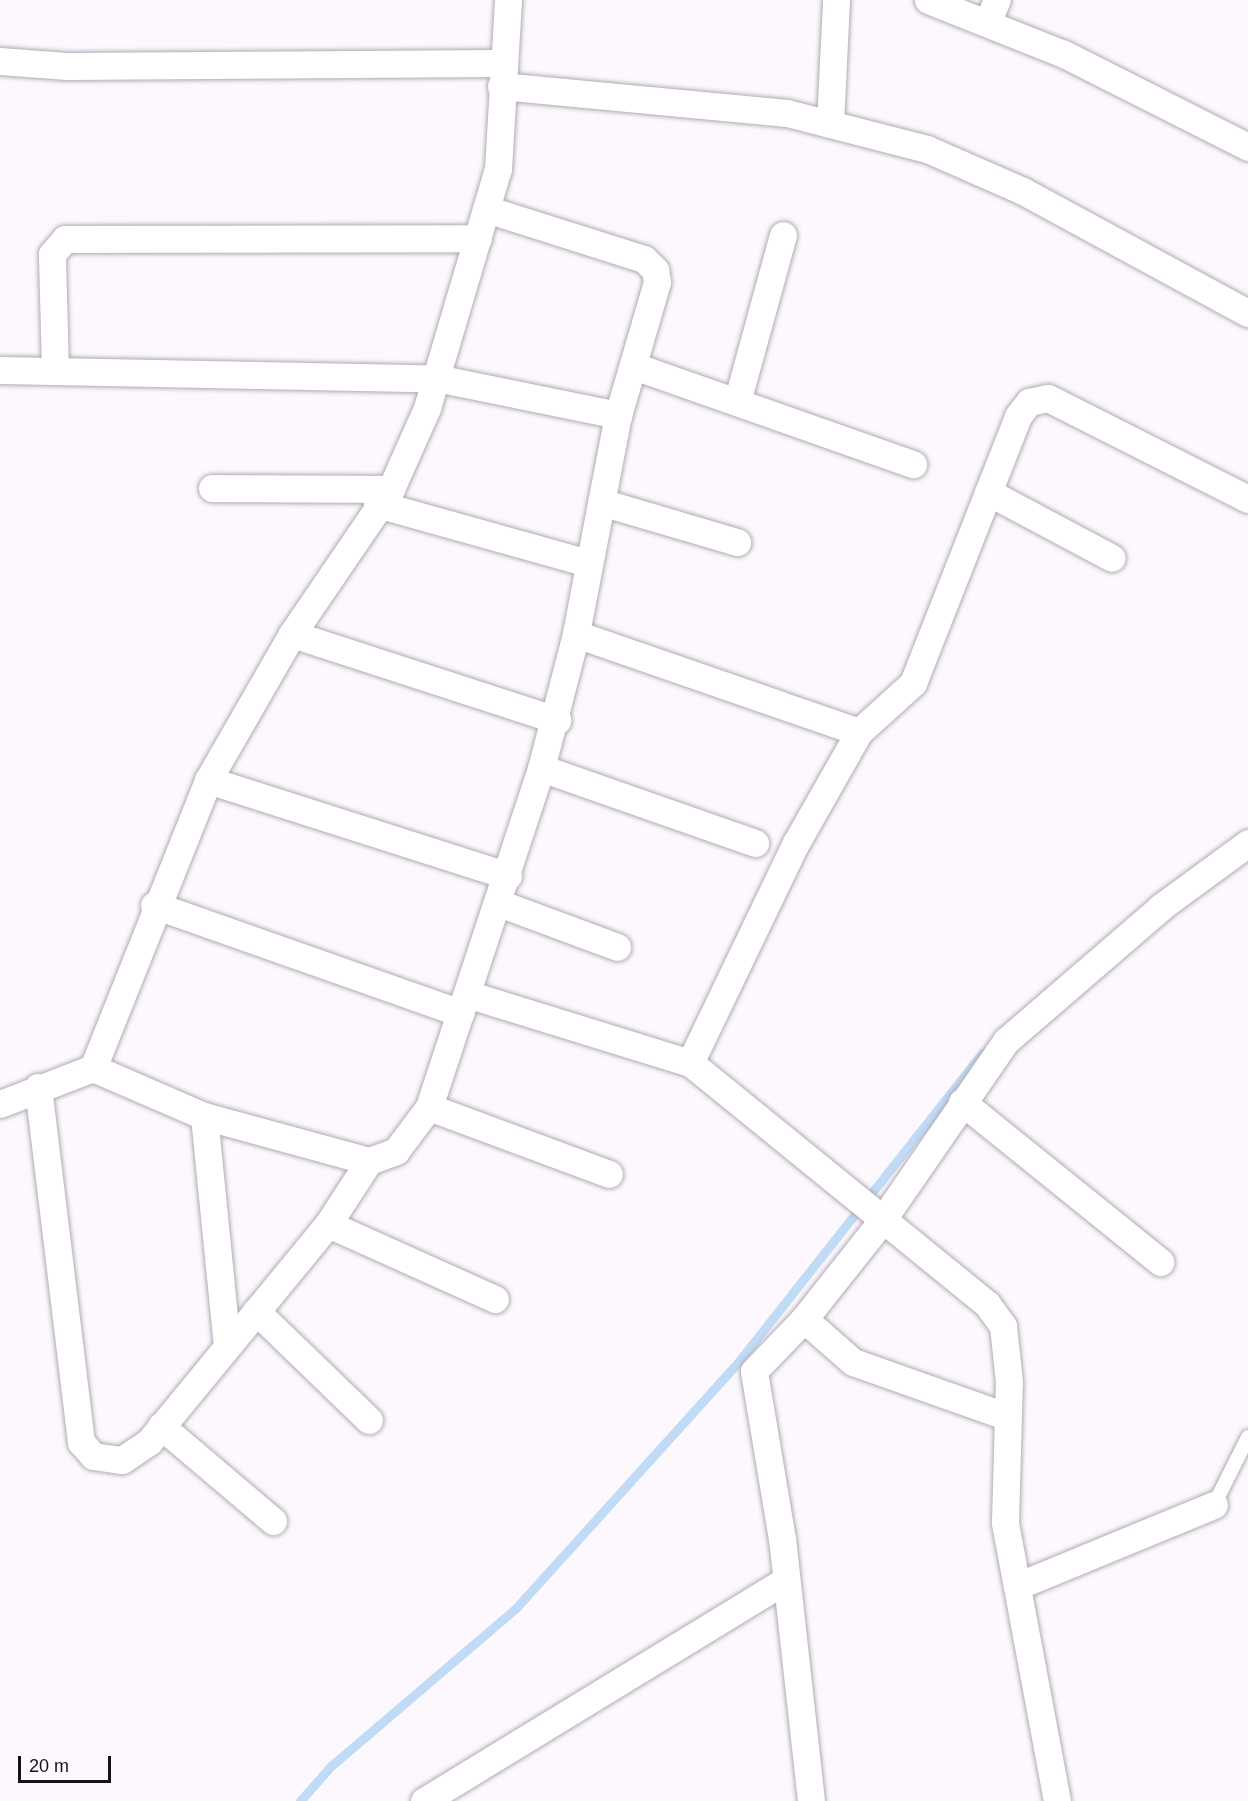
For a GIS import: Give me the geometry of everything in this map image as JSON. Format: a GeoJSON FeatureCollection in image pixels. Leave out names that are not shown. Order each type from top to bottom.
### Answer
{"type":"FeatureCollection","features":[{"type":"Feature","properties":{"kind":"street"},"geometry":{"type":"LineString","coordinates":[[93,1068],[154,905],[208,780],[292,634],[384,496],[436,378],[498,169],[508,0]]}},
{"type":"Feature","properties":{"kind":"street"},"geometry":{"type":"LineString","coordinates":[[830,124],[836,0]]}},
{"type":"Feature","properties":{"kind":"street"},"geometry":{"type":"LineString","coordinates":[[928,0],[992,11],[1064,54],[1248,147]]}},
{"type":"Feature","properties":{"kind":"street"},"geometry":{"type":"LineString","coordinates":[[0,61],[66,66],[502,75],[723,104],[830,124],[927,149],[984,172],[1248,313]]}},
{"type":"Feature","properties":{"kind":"street"},"geometry":{"type":"LineString","coordinates":[[0,1104],[38,1087],[93,1068],[204,1116],[369,1161],[396,1151],[429,1107],[508,876],[557,720],[618,415],[657,282],[655,270],[644,259],[486,209]]}},
{"type":"Feature","properties":{"kind":"street"},"geometry":{"type":"LineString","coordinates":[[737,402],[783,235]]}},
{"type":"Feature","properties":{"kind":"street"},"geometry":{"type":"LineString","coordinates":[[55,371],[52,254],[65,239],[478,238]]}},
{"type":"Feature","properties":{"kind":"street"},"geometry":{"type":"LineString","coordinates":[[634,366],[913,464]]}},
{"type":"Feature","properties":{"kind":"street"},"geometry":{"type":"LineString","coordinates":[[0,370],[436,378],[618,415]]}},
{"type":"Feature","properties":{"kind":"street"},"geometry":{"type":"LineString","coordinates":[[690,1063],[796,843],[859,732],[913,683],[1018,416],[1029,402],[1048,398],[1248,499]]}},
{"type":"Feature","properties":{"kind":"street"},"geometry":{"type":"LineString","coordinates":[[212,488],[384,496],[589,563]]}},
{"type":"Feature","properties":{"kind":"street"},"geometry":{"type":"LineString","coordinates":[[988,492],[1112,558]]}},
{"type":"Feature","properties":{"kind":"street"},"geometry":{"type":"LineString","coordinates":[[601,502],[736,542]]}},
{"type":"Feature","properties":{"kind":"street"},"geometry":{"type":"LineString","coordinates":[[292,634],[557,720]]}},
{"type":"Feature","properties":{"kind":"street"},"geometry":{"type":"LineString","coordinates":[[576,634],[859,732]]}},
{"type":"Feature","properties":{"kind":"street"},"geometry":{"type":"LineString","coordinates":[[541,768],[755,843]]}},
{"type":"Feature","properties":{"kind":"street"},"geometry":{"type":"LineString","coordinates":[[208,780],[508,876]]}},
{"type":"Feature","properties":{"kind":"street"},"geometry":{"type":"LineString","coordinates":[[811,1801],[786,1580],[754,1371],[804,1319],[962,1102],[1027,1021],[1161,907],[1248,843]]}},
{"type":"Feature","properties":{"kind":"street"},"geometry":{"type":"LineString","coordinates":[[499,903],[617,947]]}},
{"type":"Feature","properties":{"kind":"street"},"geometry":{"type":"LineString","coordinates":[[154,905],[464,1003],[690,1063],[877,1219],[987,1304],[1003,1326],[1008,1417],[1005,1521],[1057,1801]]}},
{"type":"Feature","properties":{"kind":"street"},"geometry":{"type":"LineString","coordinates":[[38,1087],[81,1442],[93,1456],[122,1460],[161,1426],[328,1224],[369,1161]]}},
{"type":"Feature","properties":{"kind":"street"},"geometry":{"type":"LineString","coordinates":[[962,1102],[1160,1262]]}},
{"type":"Feature","properties":{"kind":"street"},"geometry":{"type":"LineString","coordinates":[[429,1107],[609,1173]]}},
{"type":"Feature","properties":{"kind":"street"},"geometry":{"type":"LineString","coordinates":[[204,1116],[227,1346]]}},
{"type":"Feature","properties":{"kind":"street"},"geometry":{"type":"LineString","coordinates":[[328,1224],[495,1299]]}},
{"type":"Feature","properties":{"kind":"street"},"geometry":{"type":"LineString","coordinates":[[256,1311],[369,1420]]}},
{"type":"Feature","properties":{"kind":"street"},"geometry":{"type":"LineString","coordinates":[[804,1319],[853,1362],[1008,1417]]}},
{"type":"Feature","properties":{"kind":"street"},"geometry":{"type":"LineString","coordinates":[[161,1426],[273,1521]]}},
{"type":"Feature","properties":{"kind":"street"},"geometry":{"type":"LineString","coordinates":[[1017,1586],[1214,1505]]}},
{"type":"Feature","properties":{"kind":"street"},"geometry":{"type":"LineString","coordinates":[[424,1801],[786,1580]]}},
{"type":"Feature","properties":{"kind":"lane"},"geometry":{"type":"LineString","coordinates":[[1214,1505],[1248,1437]]}},
{"type":"Feature","properties":{"kind":"waterway"},"geometry":{"type":"LineString","coordinates":[[300,1801],[331,1766],[516,1608],[735,1366],[982,1053]]}}]}
